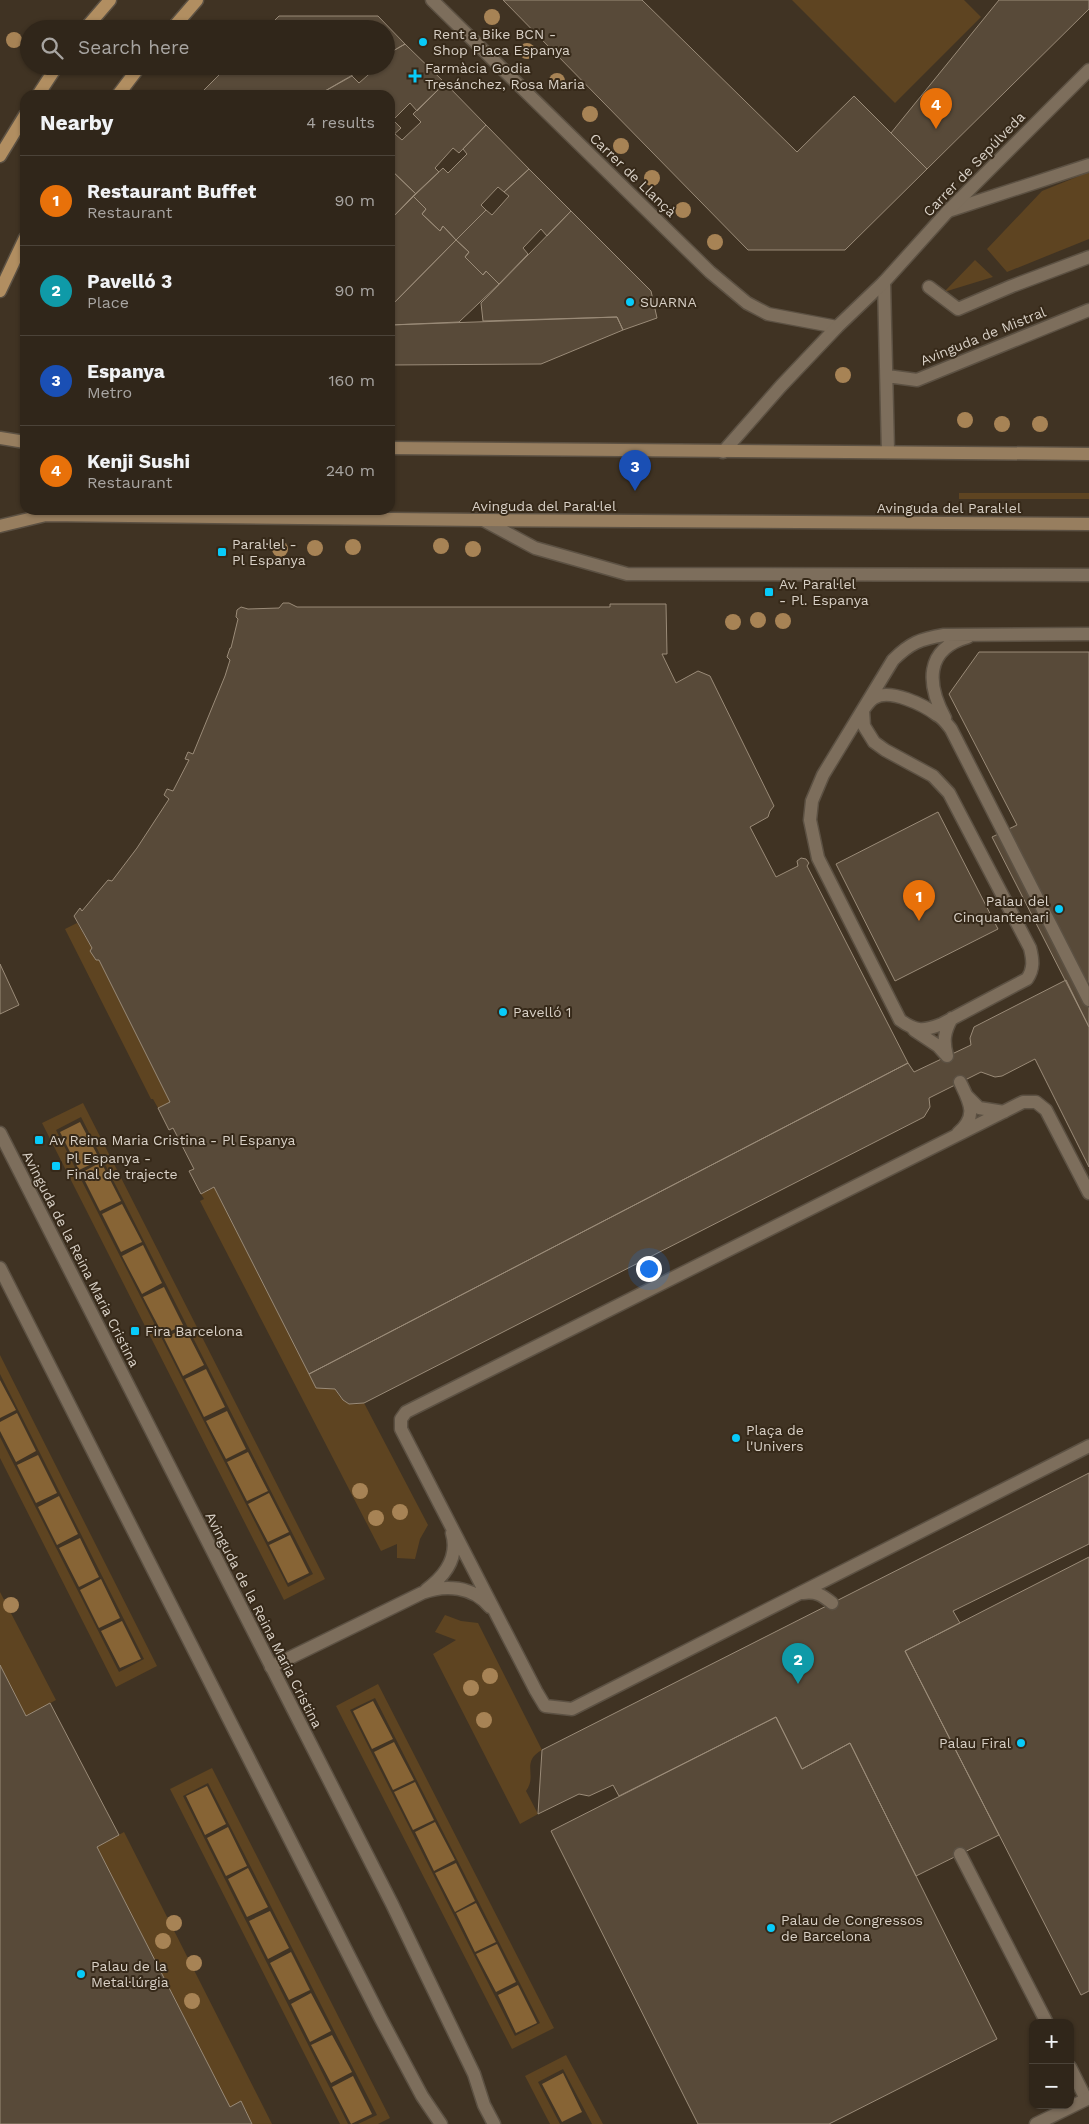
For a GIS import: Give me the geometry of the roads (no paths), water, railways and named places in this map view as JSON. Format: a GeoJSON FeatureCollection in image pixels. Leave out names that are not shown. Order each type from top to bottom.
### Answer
{"type":"FeatureCollection","features":[{"type":"Feature","properties":{"kind":"main road"},"geometry":{"type":"LineString","coordinates":[[93,20],[110,0]]}},
{"type":"Feature","properties":{"kind":"main road"},"geometry":{"type":"LineString","coordinates":[[180,20],[197,0]]}},
{"type":"Feature","properties":{"kind":"main road"},"geometry":{"type":"LineString","coordinates":[[41,90],[51,75]]}},
{"type":"Feature","properties":{"kind":"main road"},"geometry":{"type":"LineString","coordinates":[[122,90],[133,75]]}},
{"type":"Feature","properties":{"kind":"main road"},"geometry":{"type":"LineString","coordinates":[[0,156],[20,123]]}},
{"type":"Feature","properties":{"kind":"main road"},"geometry":{"type":"LineString","coordinates":[[0,291],[20,249]]}},
{"type":"Feature","properties":{"kind":"main road"},"geometry":{"type":"LineString","coordinates":[[0,438],[20,441]]}},
{"type":"Feature","properties":{"kind":"main road"},"geometry":{"type":"LineString","coordinates":[[395,448],[1089,454]]}},
{"type":"Feature","properties":{"kind":"main road","name":"Avinguda del Paral·lel"},"geometry":{"type":"LineString","coordinates":[[0,526],[46,515],[1089,524]]}},
{"type":"Feature","properties":{"kind":"street","name":"Carrer de Llançà"},"geometry":{"type":"LineString","coordinates":[[432,0],[710,272],[747,303],[768,314],[837,327]]}},
{"type":"Feature","properties":{"kind":"street","name":"Carrer de Sepúlveda"},"geometry":{"type":"LineString","coordinates":[[723,452],[837,327],[884,282],[948,211],[1089,70]]}},
{"type":"Feature","properties":{"kind":"street"},"geometry":{"type":"LineString","coordinates":[[948,211],[1089,165]]}},
{"type":"Feature","properties":{"kind":"street"},"geometry":{"type":"LineString","coordinates":[[929,287],[958,309],[1089,257]]}},
{"type":"Feature","properties":{"kind":"street"},"geometry":{"type":"LineString","coordinates":[[884,282],[888,452]]}},
{"type":"Feature","properties":{"kind":"street","name":"Avinguda de Mistral"},"geometry":{"type":"LineString","coordinates":[[887,376],[917,380],[1089,310]]}},
{"type":"Feature","properties":{"kind":"street"},"geometry":{"type":"LineString","coordinates":[[483,520],[535,548],[627,574],[1089,575]]}},
{"type":"Feature","properties":{"kind":"street"},"geometry":{"type":"LineString","coordinates":[[980,634],[956,641],[940,654],[932,668],[932,684],[938,705],[1089,1000]]}},
{"type":"Feature","properties":{"kind":"street"},"geometry":{"type":"LineString","coordinates":[[952,1018],[945,1031],[944,1043],[947,1056],[928,1038],[900,1020],[818,858],[810,820],[812,801],[823,775],[893,660],[905,647],[922,638],[936,636],[1089,634]]}},
{"type":"Feature","properties":{"kind":"street"},"geometry":{"type":"LineString","coordinates":[[912,1029],[928,1029],[952,1018],[1027,979],[1032,972],[1031,953],[949,793],[933,776],[874,742],[864,726],[863,710],[874,698],[885,695],[903,698],[922,705],[940,716],[951,729]]}},
{"type":"Feature","properties":{"kind":"street"},"geometry":{"type":"LineString","coordinates":[[952,1138],[966,1126],[971,1115],[970,1103],[960,1082]]}},
{"type":"Feature","properties":{"kind":"street"},"geometry":{"type":"LineString","coordinates":[[967,1096],[979,1108],[1004,1112]]}},
{"type":"Feature","properties":{"kind":"street"},"geometry":{"type":"LineString","coordinates":[[1089,1194],[1046,1110],[1036,1102],[1023,1102],[406,1412],[401,1419],[401,1429],[545,1706],[572,1709],[1089,1446]]}},
{"type":"Feature","properties":{"kind":"street","name":"Avinguda de la Reina Maria Cristina"},"geometry":{"type":"LineString","coordinates":[[0,1133],[396,1913],[474,2074],[484,2105],[494,2124]]}},
{"type":"Feature","properties":{"kind":"street"},"geometry":{"type":"LineString","coordinates":[[0,1268],[381,2019],[422,2096],[441,2124]]}},
{"type":"Feature","properties":{"kind":"street"},"geometry":{"type":"LineString","coordinates":[[422,1593],[445,1574],[452,1558],[455,1542],[450,1523]]}},
{"type":"Feature","properties":{"kind":"street"},"geometry":{"type":"LineString","coordinates":[[798,1594],[812,1592],[822,1595],[832,1603],[830,1594],[832,1583],[843,1571]]}},
{"type":"Feature","properties":{"kind":"street"},"geometry":{"type":"LineString","coordinates":[[271,1667],[422,1593],[436,1588],[450,1587],[468,1592],[483,1599],[498,1616]]}},
{"type":"Feature","properties":{"kind":"street"},"geometry":{"type":"LineString","coordinates":[[960,1854],[1045,2019]]}},
{"type":"Feature","properties":{"kind":"street"},"geometry":{"type":"LineString","coordinates":[[1036,2124],[1088,2098],[1074,2075]]}},
{"type":"Feature","properties":{"kind":"place","name":"Rent a Bike BCN - Shop Placa Espanya"},"geometry":{"type":"Point","coordinates":[423,42]}},
{"type":"Feature","properties":{"kind":"place","name":"Farmàcia Godia Tresánchez, Rosa Maria"},"geometry":{"type":"Point","coordinates":[415,76]}},
{"type":"Feature","properties":{"kind":"place","name":"Kenji Sushi"},"geometry":{"type":"Point","coordinates":[936,129]}},
{"type":"Feature","properties":{"kind":"place","name":"SUARNA"},"geometry":{"type":"Point","coordinates":[630,302]}},
{"type":"Feature","properties":{"kind":"place","name":"Espanya"},"geometry":{"type":"Point","coordinates":[635,491]}},
{"type":"Feature","properties":{"kind":"place","name":"Paral·lel - Pl Espanya"},"geometry":{"type":"Point","coordinates":[222,552]}},
{"type":"Feature","properties":{"kind":"place","name":"Av. Paral·lel - Pl. Espanya"},"geometry":{"type":"Point","coordinates":[769,592]}},
{"type":"Feature","properties":{"kind":"place","name":"Palau del Cinquantenari"},"geometry":{"type":"Point","coordinates":[1059,909]}},
{"type":"Feature","properties":{"kind":"place","name":"Restaurant Buffet"},"geometry":{"type":"Point","coordinates":[919,921]}},
{"type":"Feature","properties":{"kind":"place","name":"Pavelló 1"},"geometry":{"type":"Point","coordinates":[503,1012]}},
{"type":"Feature","properties":{"kind":"place","name":"Av Reina Maria Cristina - Pl Espanya"},"geometry":{"type":"Point","coordinates":[39,1140]}},
{"type":"Feature","properties":{"kind":"place","name":"Pl Espanya - Final de trajecte"},"geometry":{"type":"Point","coordinates":[56,1166]}},
{"type":"Feature","properties":{"kind":"place","name":"Fira Barcelona"},"geometry":{"type":"Point","coordinates":[135,1331]}},
{"type":"Feature","properties":{"kind":"place","name":"Plaça de l'Univers"},"geometry":{"type":"Point","coordinates":[736,1438]}},
{"type":"Feature","properties":{"kind":"place","name":"Pavelló 3"},"geometry":{"type":"Point","coordinates":[798,1684]}},
{"type":"Feature","properties":{"kind":"place","name":"Palau Firal"},"geometry":{"type":"Point","coordinates":[1021,1743]}},
{"type":"Feature","properties":{"kind":"place","name":"Palau de Congressos de Barcelona"},"geometry":{"type":"Point","coordinates":[771,1928]}},
{"type":"Feature","properties":{"kind":"place","name":"Palau de la Metal·lúrgia"},"geometry":{"type":"Point","coordinates":[81,1974]}}]}
